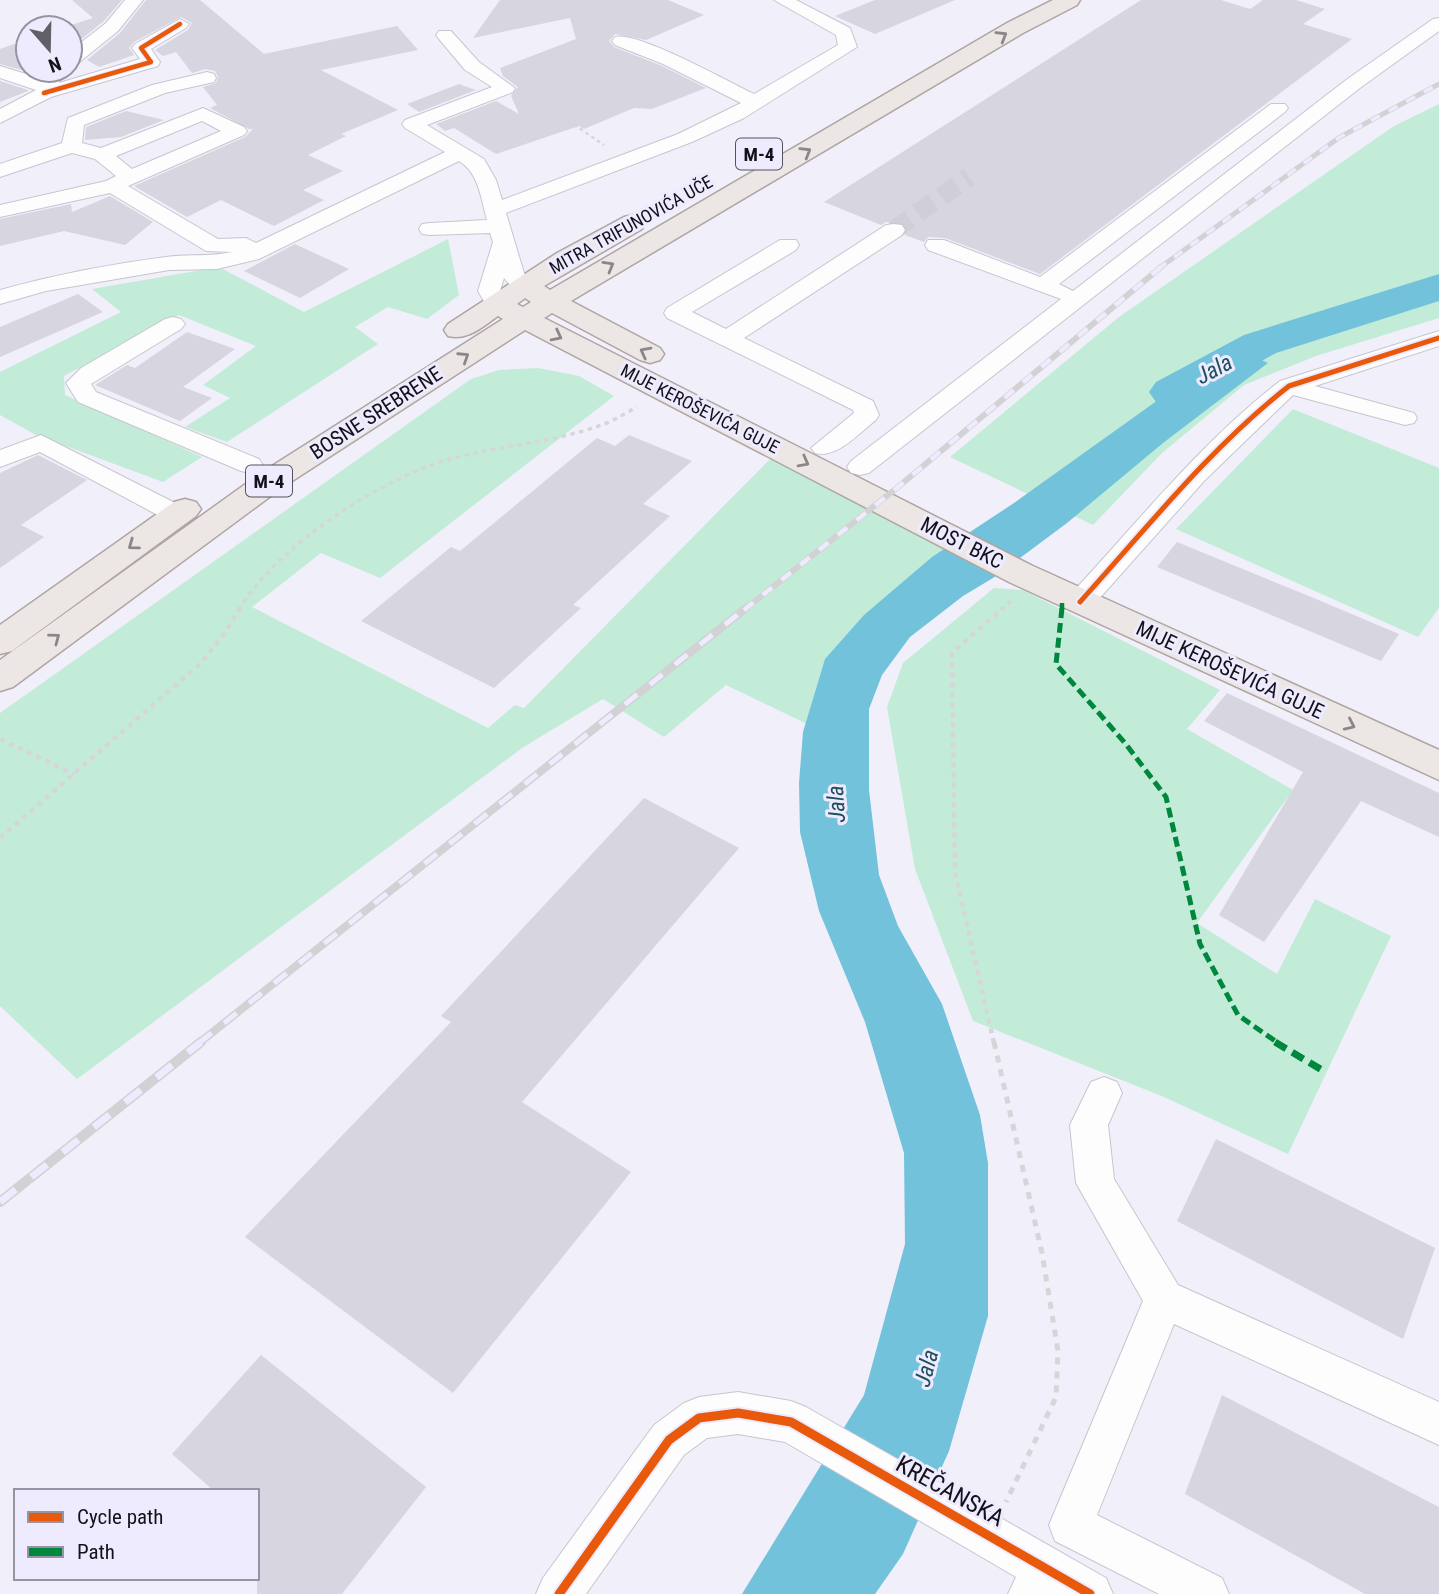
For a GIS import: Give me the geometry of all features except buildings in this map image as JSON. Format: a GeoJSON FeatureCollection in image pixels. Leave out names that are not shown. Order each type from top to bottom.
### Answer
{"type":"FeatureCollection","features":[{"type":"Feature","properties":{"kind":"main road","name":"MITRA TRIFUNOVIĆA UČE"},"geometry":{"type":"LineString","coordinates":[[683,196],[1020,0]]}},
{"type":"Feature","properties":{"kind":"main road","name":"MITRA TRIFUNOVIĆA UČE"},"geometry":{"type":"LineString","coordinates":[[551,301],[1015,28],[1069,0]]}},
{"type":"Feature","properties":{"kind":"main road","name":"MITRA TRIFUNOVIĆA UČE"},"geometry":{"type":"LineString","coordinates":[[511,312],[523,286],[648,215]]}},
{"type":"Feature","properties":{"kind":"main road","name":"MIJE KEROŠEVIĆA GUJE"},"geometry":{"type":"LineString","coordinates":[[523,286],[860,467],[912,506]]}},
{"type":"Feature","properties":{"kind":"main road","name":"BOSNE SREBRENE"},"geometry":{"type":"LineString","coordinates":[[0,642],[176,514],[250,466],[511,312],[551,301]]}},
{"type":"Feature","properties":{"kind":"main road","name":"MIJE KEROŠEVIĆA GUJE"},"geometry":{"type":"LineString","coordinates":[[511,312],[912,506]]}},
{"type":"Feature","properties":{"kind":"main road","name":"BOSNE SREBRENE"},"geometry":{"type":"LineString","coordinates":[[0,678],[272,480],[511,312]]}},
{"type":"Feature","properties":{"kind":"main road","name":"MOST BKC"},"geometry":{"type":"LineString","coordinates":[[912,506],[1027,577]]}},
{"type":"Feature","properties":{"kind":"main road","name":"MIJE KEROŠEVIĆA GUJE"},"geometry":{"type":"LineString","coordinates":[[1027,577],[1088,593],[1439,737]]}},
{"type":"Feature","properties":{"kind":"main road","name":"MIJE KEROŠEVIĆA GUJE"},"geometry":{"type":"LineString","coordinates":[[1088,593],[1439,766]]}},
{"type":"Feature","properties":{"kind":"street"},"geometry":{"type":"LineString","coordinates":[[84,49],[112,27],[134,5],[134,0]]}},
{"type":"Feature","properties":{"kind":"street"},"geometry":{"type":"LineString","coordinates":[[430,229],[498,226],[737,114],[848,47],[844,32],[783,0]]}},
{"type":"Feature","properties":{"kind":"street"},"geometry":{"type":"LineString","coordinates":[[860,467],[1353,84],[1439,23]]}},
{"type":"Feature","properties":{"kind":"street"},"geometry":{"type":"LineString","coordinates":[[84,76],[151,62],[141,48],[180,24]]}},
{"type":"Feature","properties":{"kind":"street"},"geometry":{"type":"LineString","coordinates":[[445,35],[471,65],[506,88],[412,124],[477,163],[486,180],[513,275],[523,286]]}},
{"type":"Feature","properties":{"kind":"street"},"geometry":{"type":"LineString","coordinates":[[621,41],[670,60],[755,102]]}},
{"type":"Feature","properties":{"kind":"street"},"geometry":{"type":"LineString","coordinates":[[71,146],[75,122],[159,89],[207,78]]}},
{"type":"Feature","properties":{"kind":"street"},"geometry":{"type":"LineString","coordinates":[[0,117],[48,84]]}},
{"type":"Feature","properties":{"kind":"street"},"geometry":{"type":"LineString","coordinates":[[1042,285],[1278,108]]}},
{"type":"Feature","properties":{"kind":"street"},"geometry":{"type":"LineString","coordinates":[[0,211],[122,182],[237,131],[203,114],[102,155]]}},
{"type":"Feature","properties":{"kind":"street"},"geometry":{"type":"LineString","coordinates":[[0,171],[71,146],[102,155],[122,182],[214,246],[242,246],[255,244],[457,150]]}},
{"type":"Feature","properties":{"kind":"street"},"geometry":{"type":"LineString","coordinates":[[0,297],[44,285],[144,267],[169,263],[217,262],[251,254],[457,150]]}},
{"type":"Feature","properties":{"kind":"street"},"geometry":{"type":"LineString","coordinates":[[498,226],[489,292],[511,312]]}},
{"type":"Feature","properties":{"kind":"street"},"geometry":{"type":"LineString","coordinates":[[728,338],[894,230]]}},
{"type":"Feature","properties":{"kind":"street"},"geometry":{"type":"LineString","coordinates":[[788,245],[674,313],[864,406],[867,415],[862,421],[824,448]]}},
{"type":"Feature","properties":{"kind":"street"},"geometry":{"type":"LineString","coordinates":[[936,245],[1077,298]]}},
{"type":"Feature","properties":{"kind":"street"},"geometry":{"type":"LineString","coordinates":[[173,324],[89,373],[78,383],[88,397],[98,402],[250,466]]}},
{"type":"Feature","properties":{"kind":"street"},"geometry":{"type":"LineString","coordinates":[[1088,593],[1195,474],[1271,400],[1290,386],[1439,338]]}},
{"type":"Feature","properties":{"kind":"street"},"geometry":{"type":"LineString","coordinates":[[1290,386],[1405,418]]}},
{"type":"Feature","properties":{"kind":"street"},"geometry":{"type":"LineString","coordinates":[[0,459],[41,443],[176,514]]}},
{"type":"Feature","properties":{"kind":"street"},"geometry":{"type":"LineString","coordinates":[[1104,1093],[1088,1125],[1096,1183],[1164,1300],[1439,1423]]}},
{"type":"Feature","properties":{"kind":"street"},"geometry":{"type":"LineString","coordinates":[[1164,1300],[1071,1525],[1206,1594]]}},
{"type":"Feature","properties":{"kind":"street","name":"KREČANSKA"},"geometry":{"type":"LineString","coordinates":[[559,1594],[669,1440],[699,1418],[738,1413],[790,1422],[990,1535],[1040,1582],[1090,1594]]}},
{"type":"Feature","properties":{"kind":"path"},"geometry":{"type":"LineString","coordinates":[[545,105],[602,144]]}},
{"type":"Feature","properties":{"kind":"path"},"geometry":{"type":"LineString","coordinates":[[0,838],[200,664],[225,633],[250,590],[265,573],[295,546],[379,489],[446,460],[604,424],[641,404]]}},
{"type":"Feature","properties":{"kind":"path"},"geometry":{"type":"LineString","coordinates":[[990,1535],[1056,1398],[1058,1351],[1042,1253],[955,872],[952,653],[1010,601],[1027,577]]}},
{"type":"Feature","properties":{"kind":"path"},"geometry":{"type":"LineString","coordinates":[[0,739],[74,774]]}},
{"type":"Feature","properties":{"kind":"green space"},"geometry":{"type":"Polygon","coordinates":[[[1439,104],[1439,318],[1316,356],[1244,385],[1162,453],[1093,525],[950,457],[1119,317],[1394,126],[1439,104]]]}},
{"type":"Feature","properties":{"kind":"green space"},"geometry":{"type":"Polygon","coordinates":[[[448,239],[459,295],[427,319],[388,307],[355,327],[378,344],[227,442],[185,427],[230,398],[203,385],[256,346],[179,315],[64,376],[65,395],[202,457],[163,482],[36,435],[0,415],[0,372],[121,312],[92,289],[219,267],[304,312],[448,239]]]}},
{"type":"Feature","properties":{"kind":"green space"},"geometry":{"type":"Polygon","coordinates":[[[538,368],[579,376],[614,396],[380,578],[321,553],[252,607],[488,728],[515,705],[524,708],[779,450],[978,551],[885,628],[834,737],[726,685],[664,737],[603,699],[522,748],[77,1079],[0,1006],[0,713],[471,379],[499,370],[538,368]]]}},
{"type":"Feature","properties":{"kind":"green space"},"geometry":{"type":"Polygon","coordinates":[[[1293,409],[1439,468],[1439,608],[1418,637],[1176,529],[1293,409]]]}},
{"type":"Feature","properties":{"kind":"green space"},"geometry":{"type":"Polygon","coordinates":[[[994,588],[1023,590],[1220,690],[1187,729],[1293,790],[1197,923],[1277,974],[1315,899],[1391,936],[1288,1154],[1164,1097],[973,1021],[915,869],[887,707],[903,663],[994,588]]]}},
{"type":"Feature","properties":{"kind":"water"},"geometry":{"type":"Polygon","coordinates":[[[1240,350],[1268,363],[1163,443],[1067,523],[910,637],[882,675],[869,709],[869,790],[879,875],[898,926],[942,1004],[980,1115],[988,1163],[988,1316],[949,1451],[903,1554],[875,1594],[742,1594],[864,1395],[905,1244],[904,1153],[865,1022],[819,911],[800,832],[799,783],[803,732],[825,659],[864,615],[932,557],[1014,503],[1179,385],[1240,350]]]}},
{"type":"Feature","properties":{"kind":"waterway","name":"Jala"},"geometry":{"type":"LineString","coordinates":[[1172,392],[1260,344],[1439,287]]}},
{"type":"Feature","properties":{"kind":"tunnel"},"geometry":{"type":"LineString","coordinates":[[894,230],[969,177]]}},
{"type":"Feature","properties":{"kind":"railway"},"geometry":{"type":"LineString","coordinates":[[1158,269],[1340,137],[1439,84]]}},
{"type":"Feature","properties":{"kind":"railway"},"geometry":{"type":"LineString","coordinates":[[744,610],[898,487],[1161,267]]}},
{"type":"Feature","properties":{"kind":"railway"},"geometry":{"type":"LineString","coordinates":[[199,1043],[746,608]]}},
{"type":"Feature","properties":{"kind":"railway"},"geometry":{"type":"LineString","coordinates":[[0,1202],[201,1042]]}},
{"type":"Feature","properties":{"kind":"marked path"},"geometry":{"type":"LineString","coordinates":[[1062,603],[1062,627],[1056,664],[1125,743],[1166,797],[1200,944],[1238,1015],[1291,1053],[1322,1070]]}},
{"type":"Feature","properties":{"kind":"cycle path"},"geometry":{"type":"LineString","coordinates":[[44,93],[151,62],[141,48],[180,24]]}},
{"type":"Feature","properties":{"kind":"cycle path"},"geometry":{"type":"LineString","coordinates":[[1080,602],[1196,474],[1271,400],[1289,386],[1439,338]]}},
{"type":"Feature","properties":{"kind":"cycle path"},"geometry":{"type":"LineString","coordinates":[[559,1594],[669,1440],[699,1418],[738,1413],[791,1422],[1090,1594]]}}]}
